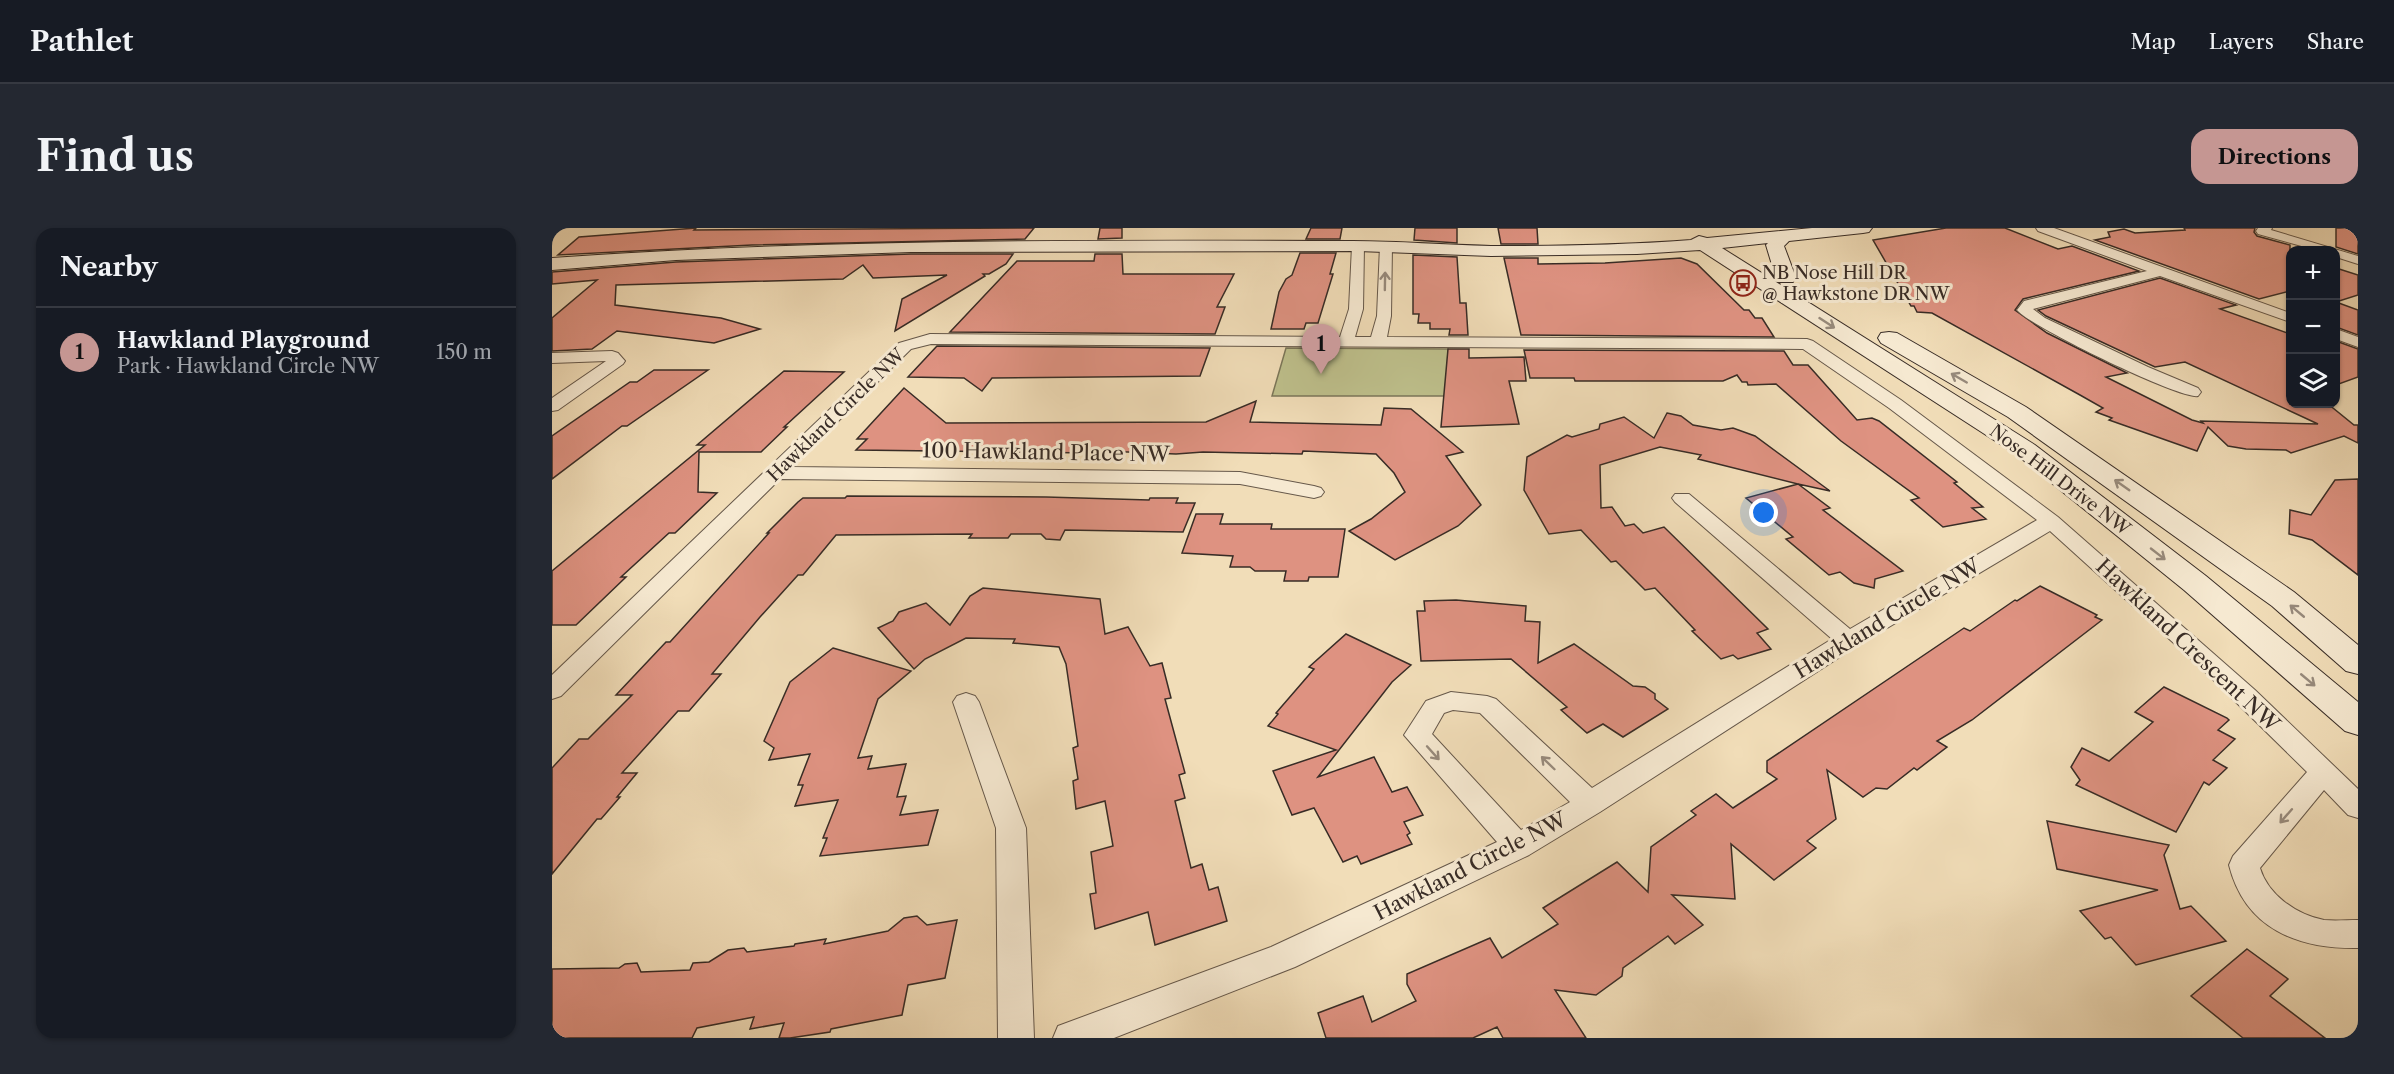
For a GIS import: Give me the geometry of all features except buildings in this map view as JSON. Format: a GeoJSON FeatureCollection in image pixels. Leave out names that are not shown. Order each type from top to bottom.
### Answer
{"type":"FeatureCollection","features":[{"type":"Feature","properties":{"kind":"street"},"geometry":{"type":"LineString","coordinates":[[1060,245],[1068,236],[1070,228]]}},
{"type":"Feature","properties":{"kind":"street"},"geometry":{"type":"LineString","coordinates":[[552,264],[787,250],[1060,245],[1386,246],[1491,251],[1637,249],[1704,235],[1758,228]]}},
{"type":"Feature","properties":{"kind":"street"},"geometry":{"type":"LineString","coordinates":[[1386,246],[1422,240],[1629,235],[1784,236],[1863,228]]}},
{"type":"Feature","properties":{"kind":"street"},"geometry":{"type":"LineString","coordinates":[[2042,228],[2286,317]]}},
{"type":"Feature","properties":{"kind":"street"},"geometry":{"type":"LineString","coordinates":[[2266,228],[2262,231],[2314,246]]}},
{"type":"Feature","properties":{"kind":"street","name":"Nose Hill Drive NW"},"geometry":{"type":"LineString","coordinates":[[1704,235],[1786,278],[2017,412],[2283,599],[2358,663]]}},
{"type":"Feature","properties":{"kind":"street","name":"Nose Hill Drive NW"},"geometry":{"type":"LineString","coordinates":[[1704,235],[2026,450],[2195,583],[2358,722]]}},
{"type":"Feature","properties":{"kind":"street"},"geometry":{"type":"LineString","coordinates":[[1784,236],[1775,244],[1786,278]]}},
{"type":"Feature","properties":{"kind":"street"},"geometry":{"type":"LineString","coordinates":[[1346,341],[1356,309],[1358,246]]}},
{"type":"Feature","properties":{"kind":"street"},"geometry":{"type":"LineString","coordinates":[[1378,341],[1384,316],[1386,246]]}},
{"type":"Feature","properties":{"kind":"street"},"geometry":{"type":"LineString","coordinates":[[2340,254],[2358,260]]}},
{"type":"Feature","properties":{"kind":"street"},"geometry":{"type":"LineString","coordinates":[[2162,271],[2029,304],[2024,310],[2040,321],[2142,371],[2192,392]]}},
{"type":"Feature","properties":{"kind":"street"},"geometry":{"type":"LineString","coordinates":[[2340,335],[2358,342]]}},
{"type":"Feature","properties":{"kind":"street","name":"Hawkland Circle NW"},"geometry":{"type":"LineString","coordinates":[[552,690],[905,346],[930,339],[1807,344],[1894,404],[2051,521],[1848,640],[1590,804],[1518,846],[1283,957],[1071,1038]]}},
{"type":"Feature","properties":{"kind":"street"},"geometry":{"type":"LineString","coordinates":[[552,358],[612,356],[617,361],[552,406]]}},
{"type":"Feature","properties":{"kind":"street","name":"100 Hawkland Place NW"},"geometry":{"type":"LineString","coordinates":[[776,473],[1240,478],[1314,492]]}},
{"type":"Feature","properties":{"kind":"street"},"geometry":{"type":"LineString","coordinates":[[1682,498],[1848,640]]}},
{"type":"Feature","properties":{"kind":"street","name":"Hawkland Crescent NW"},"geometry":{"type":"LineString","coordinates":[[2051,521],[2150,609],[2324,771],[2358,807]]}},
{"type":"Feature","properties":{"kind":"street"},"geometry":{"type":"LineString","coordinates":[[1518,846],[1417,735],[1435,707],[1451,701],[1487,705],[1590,804]]}},
{"type":"Feature","properties":{"kind":"street"},"geometry":{"type":"LineString","coordinates":[[966,702],[1011,828],[1016,1038]]}},
{"type":"Feature","properties":{"kind":"street"},"geometry":{"type":"LineString","coordinates":[[2324,771],[2244,865],[2246,881],[2267,908],[2288,920],[2321,933],[2358,934]]}},
{"type":"Feature","properties":{"kind":"green space"},"geometry":{"type":"Polygon","coordinates":[[[1286,348],[1448,349],[1446,396],[1272,396],[1286,348]]]}},
{"type":"Feature","properties":{"kind":"place","name":"NB Nose Hill DR @ Hawkstone DR NW"},"geometry":{"type":"Point","coordinates":[1743,283]}},
{"type":"Feature","properties":{"kind":"place","name":"Hawkland Playground"},"geometry":{"type":"Point","coordinates":[1321,374]}}]}
